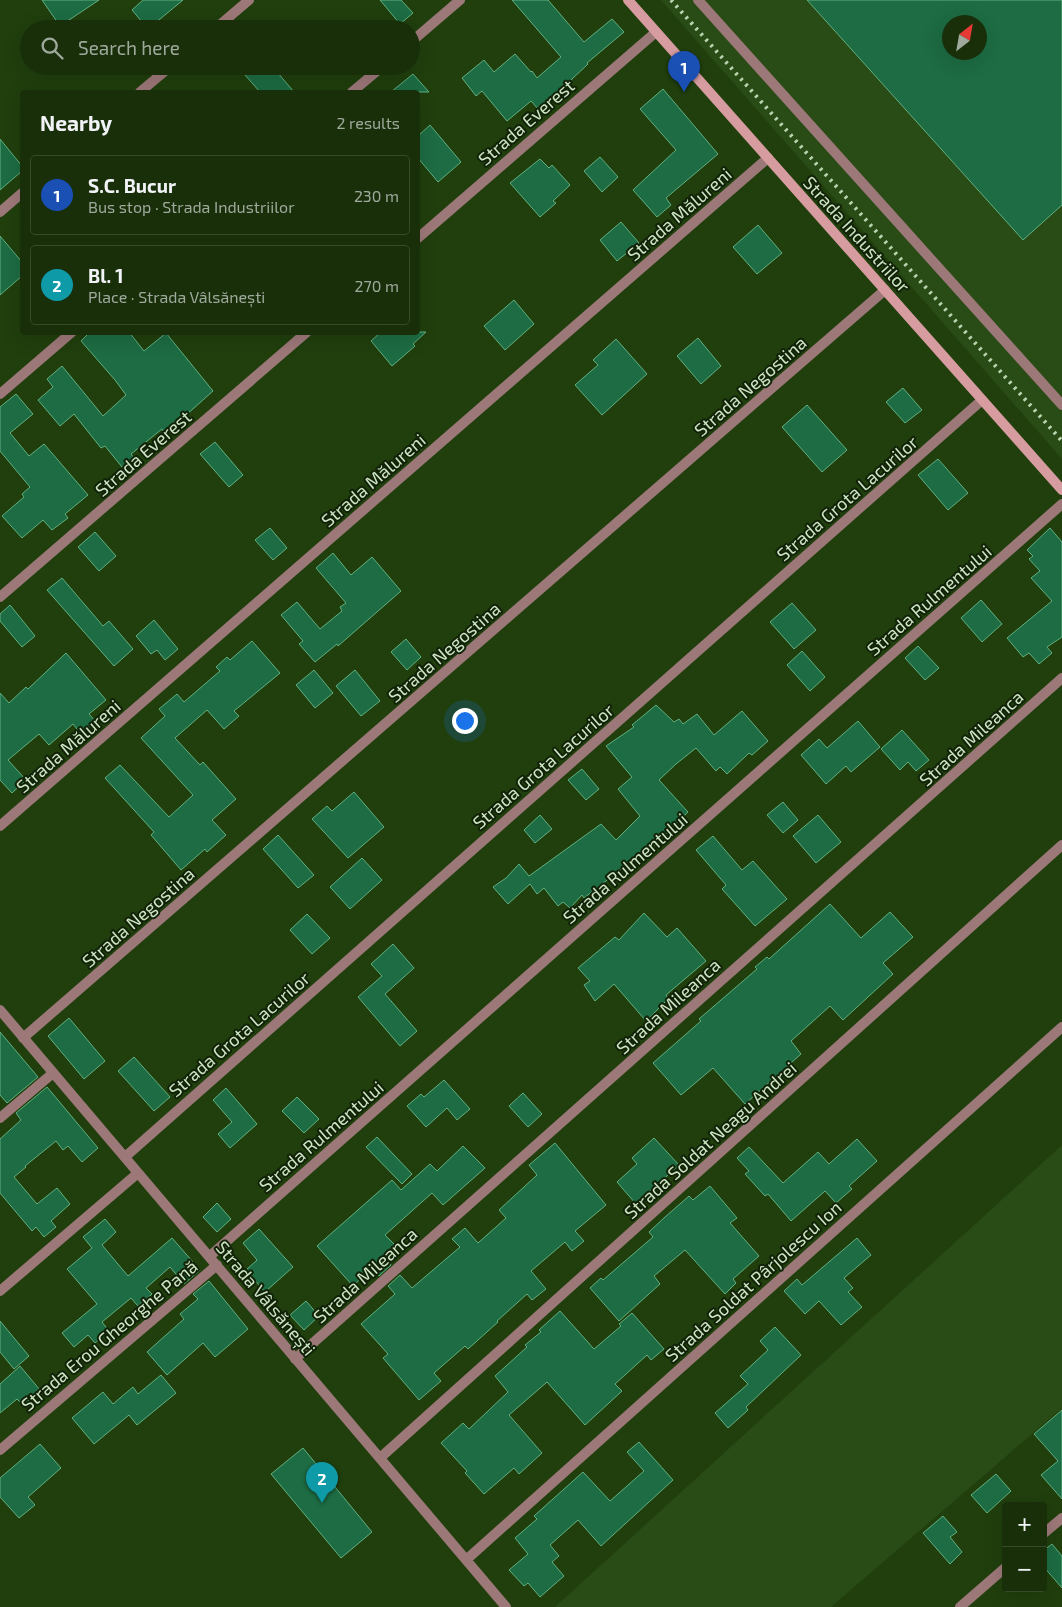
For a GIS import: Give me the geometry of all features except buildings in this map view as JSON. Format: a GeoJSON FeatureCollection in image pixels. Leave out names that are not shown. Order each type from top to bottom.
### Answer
{"type":"FeatureCollection","features":[{"type":"Feature","properties":{"kind":"main road","name":"Strada Industriilor"},"geometry":{"type":"LineString","coordinates":[[628,0],[1062,490]]}},
{"type":"Feature","properties":{"kind":"street"},"geometry":{"type":"LineString","coordinates":[[226,20],[249,0]]}},
{"type":"Feature","properties":{"kind":"street"},"geometry":{"type":"LineString","coordinates":[[420,34],[460,0]]}},
{"type":"Feature","properties":{"kind":"street"},"geometry":{"type":"LineString","coordinates":[[698,0],[1062,405]]}},
{"type":"Feature","properties":{"kind":"street","name":"Strada Everest"},"geometry":{"type":"LineString","coordinates":[[420,236],[656,32]]}},
{"type":"Feature","properties":{"kind":"street"},"geometry":{"type":"LineString","coordinates":[[142,90],[160,75]]}},
{"type":"Feature","properties":{"kind":"street"},"geometry":{"type":"LineString","coordinates":[[354,90],[372,75]]}},
{"type":"Feature","properties":{"kind":"street","name":"Strada Mălureni"},"geometry":{"type":"LineString","coordinates":[[0,826],[768,158]]}},
{"type":"Feature","properties":{"kind":"street"},"geometry":{"type":"LineString","coordinates":[[0,212],[20,195]]}},
{"type":"Feature","properties":{"kind":"street","name":"Strada Negostina"},"geometry":{"type":"LineString","coordinates":[[23,1038],[885,290]]}},
{"type":"Feature","properties":{"kind":"street"},"geometry":{"type":"LineString","coordinates":[[0,394],[69,335]]}},
{"type":"Feature","properties":{"kind":"street","name":"Strada Everest"},"geometry":{"type":"LineString","coordinates":[[0,597],[304,335]]}},
{"type":"Feature","properties":{"kind":"street","name":"Strada Grota Lacurilor"},"geometry":{"type":"LineString","coordinates":[[125,1156],[982,400]]}},
{"type":"Feature","properties":{"kind":"street","name":"Strada Rulmentului"},"geometry":{"type":"LineString","coordinates":[[210,1256],[1062,504]]}},
{"type":"Feature","properties":{"kind":"street","name":"Strada Mileanca"},"geometry":{"type":"LineString","coordinates":[[295,1359],[1062,678]]}},
{"type":"Feature","properties":{"kind":"street","name":"Strada Soldat Neagu Andrei"},"geometry":{"type":"LineString","coordinates":[[380,1458],[1062,845]]}},
{"type":"Feature","properties":{"kind":"street","name":"Strada Vâlsănești"},"geometry":{"type":"LineString","coordinates":[[0,1010],[506,1607]]}},
{"type":"Feature","properties":{"kind":"street","name":"Strada Soldat Pârjolescu Ion"},"geometry":{"type":"LineString","coordinates":[[466,1560],[1062,1028]]}},
{"type":"Feature","properties":{"kind":"street"},"geometry":{"type":"LineString","coordinates":[[0,1118],[53,1073]]}},
{"type":"Feature","properties":{"kind":"street"},"geometry":{"type":"LineString","coordinates":[[0,1291],[138,1173]]}},
{"type":"Feature","properties":{"kind":"street","name":"Strada Erou Gheorghe Pană"},"geometry":{"type":"LineString","coordinates":[[0,1450],[217,1265]]}},
{"type":"Feature","properties":{"kind":"street"},"geometry":{"type":"LineString","coordinates":[[1047,1531],[1062,1518]]}},
{"type":"Feature","properties":{"kind":"street"},"geometry":{"type":"LineString","coordinates":[[960,1607],[1002,1570]]}},
{"type":"Feature","properties":{"kind":"shaded area"},"geometry":{"type":"Polygon","coordinates":[[[661,0],[1062,0],[1062,459],[661,0]]]}},
{"type":"Feature","properties":{"kind":"shaded area"},"geometry":{"type":"Polygon","coordinates":[[[1062,1145],[1062,1408],[831,1607],[555,1607],[1062,1145]]]}},
{"type":"Feature","properties":{"kind":"railway"},"geometry":{"type":"LineString","coordinates":[[671,0],[1062,441]]}},
{"type":"Feature","properties":{"kind":"place","name":"S.C. Bucur"},"geometry":{"type":"Point","coordinates":[684,92]}},
{"type":"Feature","properties":{"kind":"place","name":"Bl. 1"},"geometry":{"type":"Point","coordinates":[322,1503]}}]}
